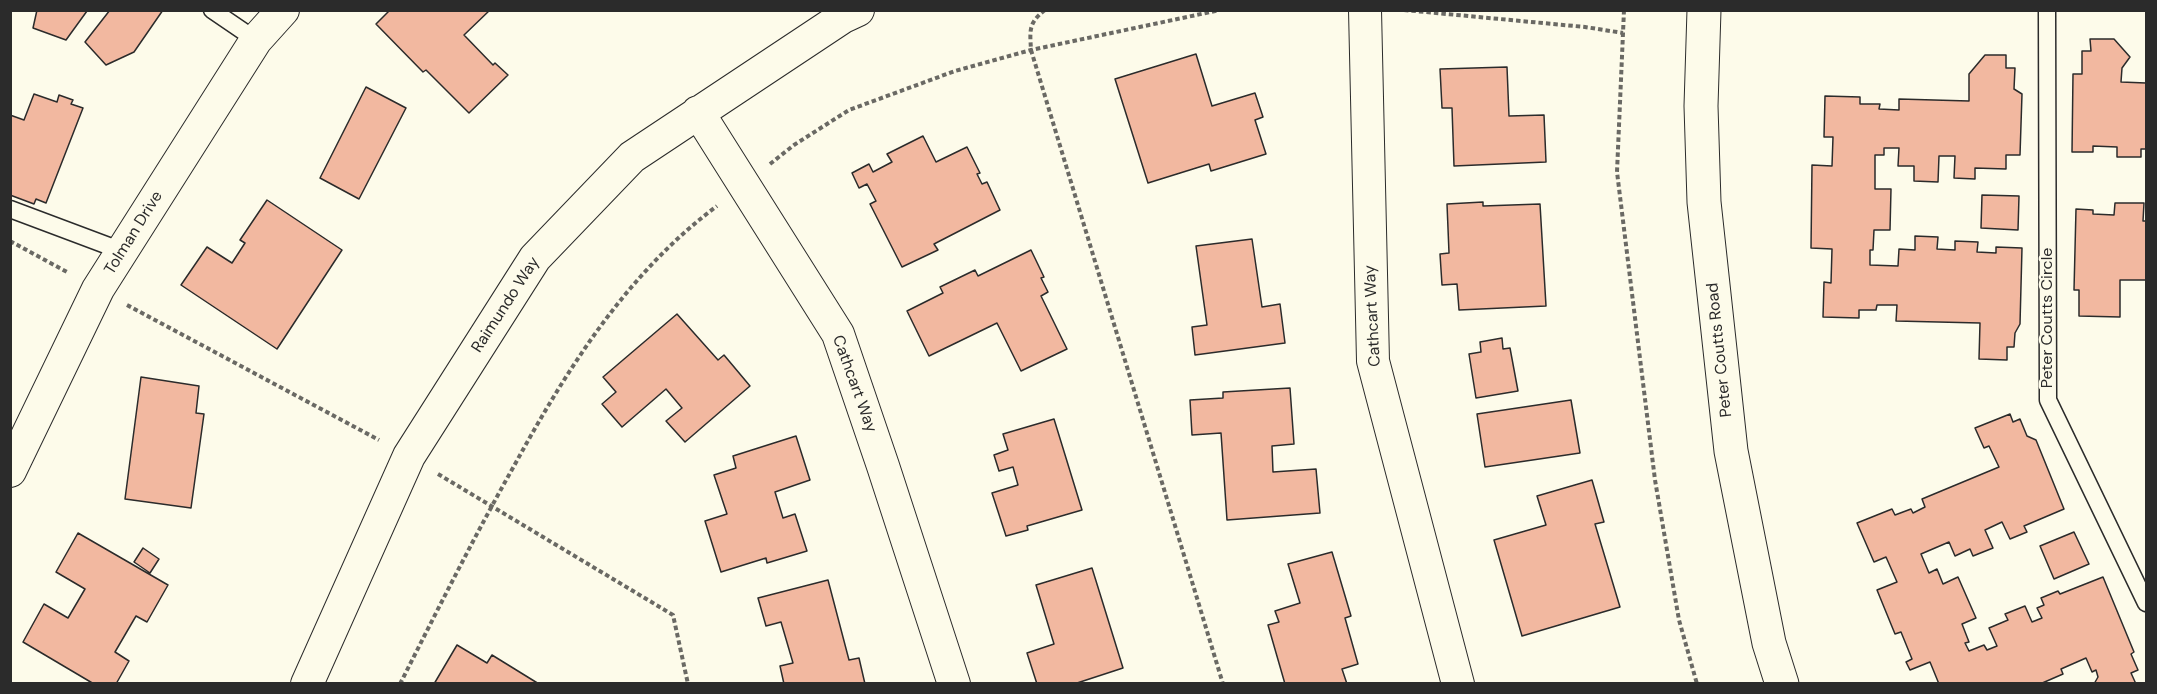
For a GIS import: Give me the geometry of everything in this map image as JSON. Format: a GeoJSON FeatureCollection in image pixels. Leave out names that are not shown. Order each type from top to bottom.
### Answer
{"type":"FeatureCollection","features":[{"type":"Feature","properties":{"kind":"street","name":"Tolman Drive"},"geometry":{"type":"LineString","coordinates":[[10,471],[98,289],[256,40],[283,10]]}},
{"type":"Feature","properties":{"kind":"street","name":"Raimundo Way"},"geometry":{"type":"LineString","coordinates":[[307,684],[409,456],[535,258],[632,157],[843,17],[858,10]]}},
{"type":"Feature","properties":{"kind":"street","name":"Cathcart Way"},"geometry":{"type":"LineString","coordinates":[[1365,10],[1372,361],[1458,684]]}},
{"type":"Feature","properties":{"kind":"street","name":"Peter Coutts Road"},"geometry":{"type":"LineString","coordinates":[[1704,10],[1701,106],[1704,202],[1731,451],[1769,643],[1782,684]]}},
{"type":"Feature","properties":{"kind":"street","name":"Cathcart Way"},"geometry":{"type":"LineString","coordinates":[[698,112],[838,334],[884,466],[954,684]]}},
{"type":"Feature","properties":{"kind":"lane"},"geometry":{"type":"LineString","coordinates":[[212,10],[256,40]]}},
{"type":"Feature","properties":{"kind":"lane","name":"Peter Coutts Circle"},"geometry":{"type":"LineString","coordinates":[[2047,10],[2048,400],[2146,603]]}},
{"type":"Feature","properties":{"kind":"lane"},"geometry":{"type":"LineString","coordinates":[[10,209],[122,252]]}},
{"type":"Feature","properties":{"kind":"path"},"geometry":{"type":"LineString","coordinates":[[1045,10],[1032,23],[1031,50],[1223,684]]}},
{"type":"Feature","properties":{"kind":"path"},"geometry":{"type":"LineString","coordinates":[[400,684],[491,506],[537,423],[596,330],[651,263],[697,221],[794,145],[849,111],[955,71],[1031,50],[1220,10]]}},
{"type":"Feature","properties":{"kind":"path"},"geometry":{"type":"LineString","coordinates":[[1404,10],[1584,27],[1623,33]]}},
{"type":"Feature","properties":{"kind":"path"},"geometry":{"type":"LineString","coordinates":[[1624,10],[1617,172],[1655,480],[1679,620],[1697,684]]}},
{"type":"Feature","properties":{"kind":"path"},"geometry":{"type":"LineString","coordinates":[[10,241],[98,289]]}},
{"type":"Feature","properties":{"kind":"building"},"geometry":{"type":"Polygon","coordinates":[[[37,10],[87,11],[66,40],[33,28],[37,10]]]}},
{"type":"Feature","properties":{"kind":"building"},"geometry":{"type":"Polygon","coordinates":[[[110,10],[163,10],[134,52],[106,65],[85,42],[110,10]]]}},
{"type":"Feature","properties":{"kind":"building"},"geometry":{"type":"Polygon","coordinates":[[[390,10],[490,10],[464,35],[493,65],[495,63],[508,75],[469,113],[426,70],[423,72],[376,24],[390,10]]]}},
{"type":"Feature","properties":{"kind":"building"},"geometry":{"type":"Polygon","coordinates":[[[2090,39],[2114,39],[2130,57],[2122,68],[2121,82],[2146,83],[2146,149],[2141,149],[2141,157],[2117,157],[2117,147],[2093,146],[2093,152],[2072,152],[2073,74],[2082,74],[2082,51],[2091,51],[2090,39]]]}},
{"type":"Feature","properties":{"kind":"building"},"geometry":{"type":"Polygon","coordinates":[[[1196,54],[1212,106],[1255,93],[1263,117],[1255,120],[1266,154],[1211,171],[1209,164],[1148,183],[1115,79],[1196,54]]]}},
{"type":"Feature","properties":{"kind":"building"},"geometry":{"type":"Polygon","coordinates":[[[1985,55],[2006,55],[2006,68],[2015,68],[2014,89],[2022,94],[2020,155],[2006,155],[2006,169],[1975,168],[1975,179],[1954,178],[1955,156],[1939,156],[1938,182],[1914,181],[1914,166],[1898,166],[1899,148],[1884,148],[1884,155],[1875,155],[1875,189],[1891,189],[1890,230],[1874,230],[1870,265],[1898,266],[1899,249],[1915,250],[1915,236],[1938,237],[1937,249],[1955,250],[1955,241],[1978,242],[1977,252],[1996,253],[1996,247],[2022,248],[2020,324],[2015,333],[2014,347],[2007,347],[2007,360],[1979,359],[1980,323],[1896,321],[1897,305],[1877,305],[1876,310],[1859,310],[1859,318],[1823,317],[1824,282],[1831,283],[1832,249],[1811,248],[1812,165],[1832,166],[1833,137],[1824,137],[1825,96],[1860,97],[1860,104],[1880,104],[1879,109],[1899,110],[1899,99],[1969,101],[1969,74],[1985,55]]]}},
{"type":"Feature","properties":{"kind":"building"},"geometry":{"type":"Polygon","coordinates":[[[1507,67],[1509,116],[1544,115],[1546,162],[1454,166],[1452,108],[1442,108],[1440,69],[1507,67]]]}},
{"type":"Feature","properties":{"kind":"building"},"geometry":{"type":"Polygon","coordinates":[[[366,87],[406,108],[359,199],[320,178],[366,87]]]}},
{"type":"Feature","properties":{"kind":"building"},"geometry":{"type":"Polygon","coordinates":[[[34,94],[57,102],[59,95],[73,100],[71,104],[83,108],[46,203],[36,199],[34,204],[10,195],[10,115],[24,120],[34,94]]]}},
{"type":"Feature","properties":{"kind":"building"},"geometry":{"type":"Polygon","coordinates":[[[923,136],[936,162],[967,147],[980,173],[977,174],[982,184],[987,182],[1000,210],[934,244],[938,250],[902,267],[870,204],[876,201],[867,184],[859,188],[852,173],[869,164],[873,172],[892,162],[887,154],[923,136]]]}},
{"type":"Feature","properties":{"kind":"building"},"geometry":{"type":"Polygon","coordinates":[[[1982,195],[2019,196],[2018,230],[1981,228],[1982,195]]]}},
{"type":"Feature","properties":{"kind":"building"},"geometry":{"type":"Polygon","coordinates":[[[267,200],[342,250],[277,349],[181,285],[207,247],[232,263],[245,243],[240,240],[267,200]]]}},
{"type":"Feature","properties":{"kind":"building"},"geometry":{"type":"Polygon","coordinates":[[[1483,202],[1483,206],[1540,204],[1546,306],[1459,310],[1457,284],[1442,285],[1440,254],[1449,253],[1447,204],[1483,202]]]}},
{"type":"Feature","properties":{"kind":"building"},"geometry":{"type":"Polygon","coordinates":[[[2115,203],[2144,203],[2146,280],[2120,280],[2120,317],[2079,316],[2079,290],[2074,290],[2076,209],[2093,210],[2093,214],[2114,215],[2115,203]]]}},
{"type":"Feature","properties":{"kind":"building"},"geometry":{"type":"Polygon","coordinates":[[[1252,239],[1262,307],[1280,304],[1285,343],[1195,355],[1192,327],[1207,325],[1196,246],[1252,239]]]}},
{"type":"Feature","properties":{"kind":"building"},"geometry":{"type":"Polygon","coordinates":[[[1031,250],[1044,277],[1041,278],[1048,292],[1041,296],[1067,349],[1021,371],[997,323],[929,356],[907,311],[943,293],[940,287],[975,270],[978,276],[1031,250]]]}},
{"type":"Feature","properties":{"kind":"building"},"geometry":{"type":"Polygon","coordinates":[[[677,314],[718,360],[724,355],[750,386],[685,442],[666,421],[682,408],[666,389],[622,427],[602,404],[616,392],[603,377],[677,314]]]}},
{"type":"Feature","properties":{"kind":"building"},"geometry":{"type":"Polygon","coordinates":[[[1502,338],[1503,349],[1510,348],[1518,391],[1476,398],[1469,354],[1481,352],[1480,342],[1502,338]]]}},
{"type":"Feature","properties":{"kind":"building"},"geometry":{"type":"Polygon","coordinates":[[[141,377],[199,386],[196,413],[204,414],[191,508],[125,499],[141,377]]]}},
{"type":"Feature","properties":{"kind":"building"},"geometry":{"type":"Polygon","coordinates":[[[1290,388],[1294,444],[1272,446],[1273,472],[1316,469],[1320,513],[1227,520],[1221,433],[1192,435],[1190,400],[1223,398],[1223,392],[1290,388]]]}},
{"type":"Feature","properties":{"kind":"building"},"geometry":{"type":"Polygon","coordinates":[[[1571,400],[1580,453],[1485,467],[1477,414],[1571,400]]]}},
{"type":"Feature","properties":{"kind":"building"},"geometry":{"type":"Polygon","coordinates":[[[2010,414],[2013,422],[2020,419],[2027,436],[2036,440],[2064,509],[2024,526],[2027,532],[2010,539],[2002,522],[1985,530],[1993,548],[1973,556],[1970,549],[1955,556],[1949,542],[1921,554],[1929,573],[1937,569],[1943,584],[1958,577],[1976,618],[1962,624],[1969,642],[1965,643],[1969,651],[1984,645],[1987,650],[1997,646],[1989,628],[2008,620],[2005,614],[2025,606],[2032,622],[2042,618],[2037,608],[2044,605],[2041,598],[2058,591],[2060,594],[2103,577],[2134,652],[2131,654],[2138,670],[2131,673],[2136,684],[2094,684],[2098,677],[2096,670],[2092,672],[2086,658],[2061,669],[2063,674],[2040,684],[1939,684],[1930,662],[1910,670],[1906,662],[1912,659],[1901,632],[1895,634],[1877,590],[1897,582],[1886,557],[1874,562],[1857,523],[1892,509],[1895,515],[1911,509],[1913,513],[1925,507],[1922,499],[1999,467],[1989,446],[1984,448],[1975,428],[2010,414]]]}},
{"type":"Feature","properties":{"kind":"building"},"geometry":{"type":"Polygon","coordinates":[[[1054,419],[1082,510],[1027,526],[1028,530],[1006,536],[992,493],[1018,485],[1013,467],[999,471],[994,455],[1008,450],[1003,434],[1054,419]]]}},
{"type":"Feature","properties":{"kind":"building"},"geometry":{"type":"Polygon","coordinates":[[[796,436],[810,480],[775,492],[783,518],[795,514],[807,551],[767,563],[766,558],[721,572],[705,521],[727,514],[714,475],[736,468],[733,456],[796,436]]]}},
{"type":"Feature","properties":{"kind":"building"},"geometry":{"type":"Polygon","coordinates":[[[1592,480],[1604,522],[1595,524],[1620,607],[1522,636],[1494,540],[1546,525],[1537,496],[1592,480]]]}},
{"type":"Feature","properties":{"kind":"building"},"geometry":{"type":"Polygon","coordinates":[[[2074,532],[2089,564],[2054,579],[2040,546],[2074,532]]]}},
{"type":"Feature","properties":{"kind":"building"},"geometry":{"type":"Polygon","coordinates":[[[78,533],[168,585],[147,622],[136,616],[115,652],[129,661],[116,684],[94,684],[23,642],[44,604],[68,618],[85,589],[56,572],[78,533]]]}},
{"type":"Feature","properties":{"kind":"building"},"geometry":{"type":"Polygon","coordinates":[[[143,548],[159,559],[150,573],[134,562],[143,548]]]}},
{"type":"Feature","properties":{"kind":"building"},"geometry":{"type":"Polygon","coordinates":[[[1332,552],[1351,616],[1345,618],[1358,664],[1342,669],[1347,684],[1285,684],[1268,625],[1279,622],[1275,611],[1300,603],[1288,564],[1332,552]]]}},
{"type":"Feature","properties":{"kind":"building"},"geometry":{"type":"Polygon","coordinates":[[[1092,568],[1123,668],[1074,684],[1037,684],[1027,653],[1054,644],[1036,585],[1092,568]]]}},
{"type":"Feature","properties":{"kind":"building"},"geometry":{"type":"Polygon","coordinates":[[[828,580],[849,660],[859,658],[865,684],[784,684],[780,666],[793,663],[781,622],[766,626],[758,598],[828,580]]]}},
{"type":"Feature","properties":{"kind":"building"},"geometry":{"type":"Polygon","coordinates":[[[457,645],[487,663],[492,655],[539,684],[434,684],[457,645]]]}}]}
